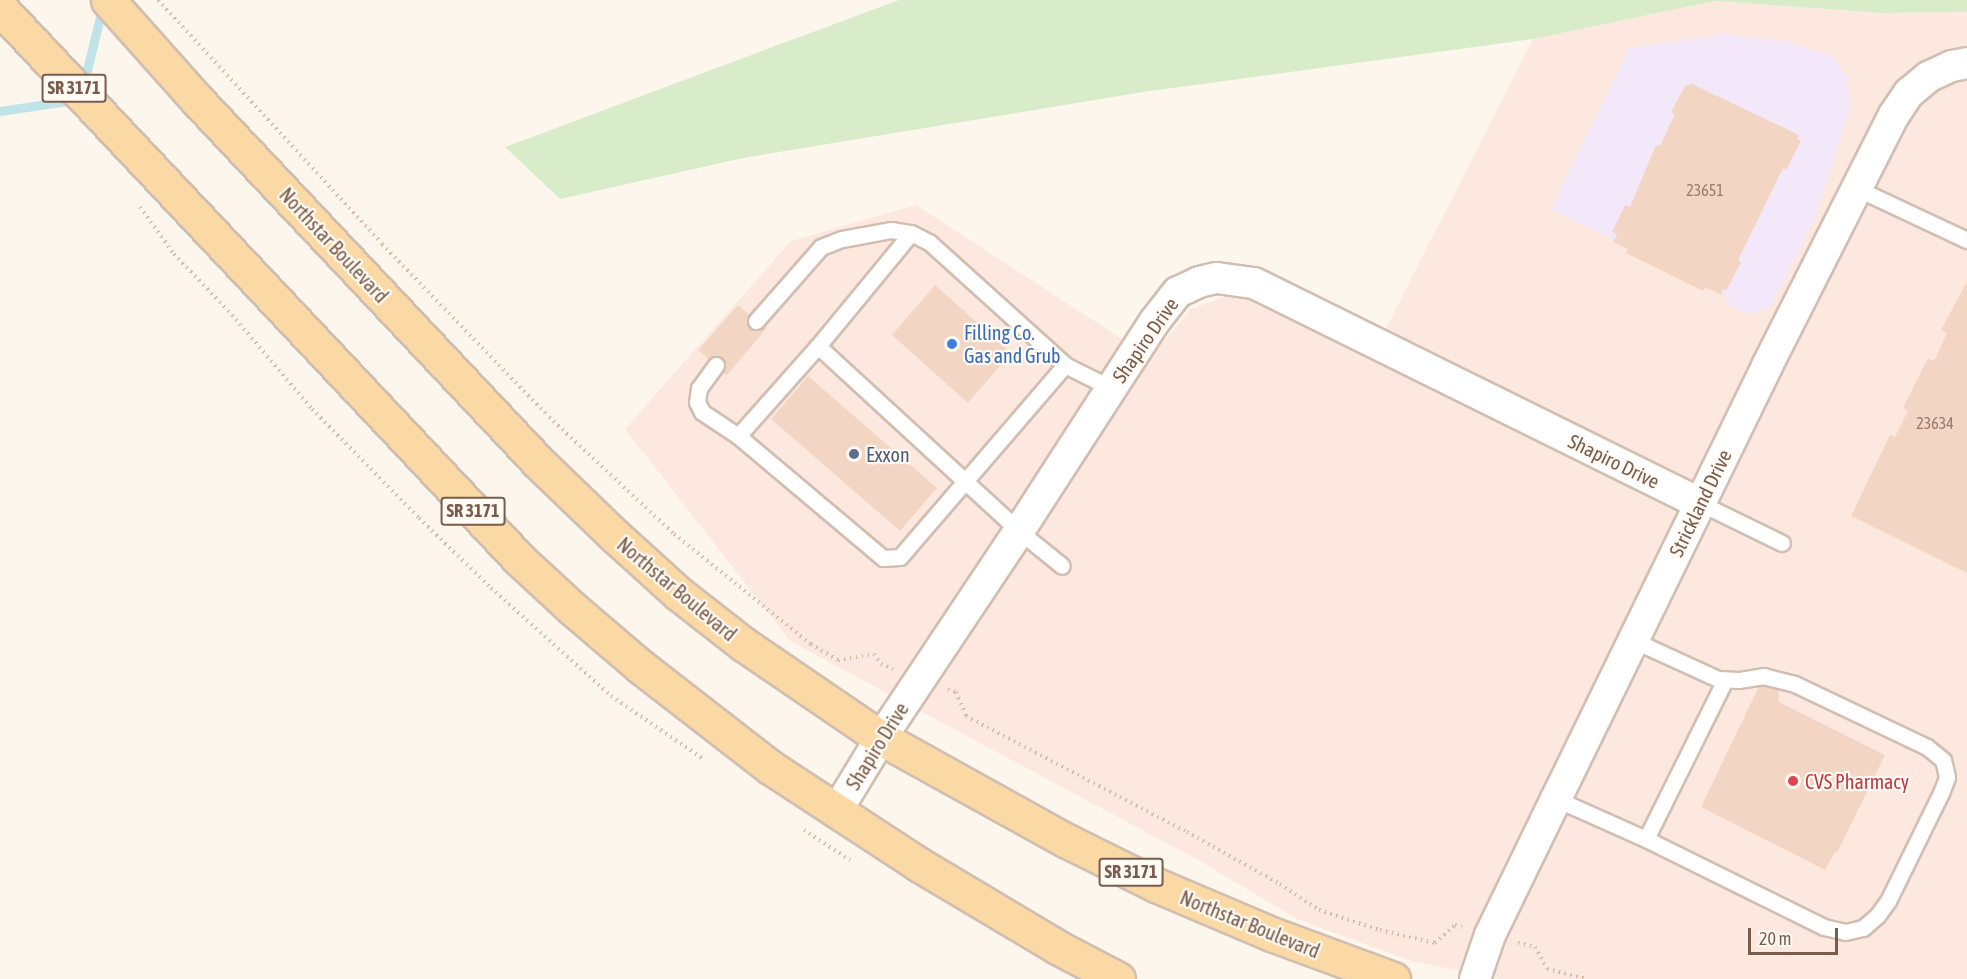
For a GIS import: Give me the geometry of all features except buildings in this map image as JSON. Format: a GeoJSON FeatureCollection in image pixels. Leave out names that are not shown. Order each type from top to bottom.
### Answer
{"type":"FeatureCollection","features":[{"type":"Feature","properties":{"kind":"main road","name":"Northstar Boulevard"},"geometry":{"type":"LineString","coordinates":[[108,0],[198,101],[536,460],[679,594],[743,644],[881,738],[1055,834],[1156,885],[1274,935],[1393,979]]}},
{"type":"Feature","properties":{"kind":"main road","name":"SR 3171"},"geometry":{"type":"LineString","coordinates":[[0,8],[148,169],[520,560],[582,616],[770,767],[837,812],[1056,947],[1118,979]]}},
{"type":"Feature","properties":{"kind":"street","name":"Strickland Drive"},"geometry":{"type":"LineString","coordinates":[[1475,979],[1490,935],[1633,640],[1894,115],[1910,93],[1928,77],[1952,66],[1967,63]]}},
{"type":"Feature","properties":{"kind":"street","name":"Shapiro Drive"},"geometry":{"type":"LineString","coordinates":[[837,812],[881,738],[1020,531],[1155,321],[1178,292],[1199,282],[1217,278],[1234,278],[1254,282],[1700,503]]}},
{"type":"Feature","properties":{"kind":"lane"},"geometry":{"type":"LineString","coordinates":[[1858,189],[1967,240]]}},
{"type":"Feature","properties":{"kind":"lane"},"geometry":{"type":"LineString","coordinates":[[756,321],[821,247],[842,239],[891,230],[911,233],[929,242],[1065,365],[1111,388]]}},
{"type":"Feature","properties":{"kind":"lane"},"geometry":{"type":"LineString","coordinates":[[738,436],[818,346],[911,233]]}},
{"type":"Feature","properties":{"kind":"lane"},"geometry":{"type":"LineString","coordinates":[[818,346],[1020,531],[1062,566]]}},
{"type":"Feature","properties":{"kind":"lane"},"geometry":{"type":"LineString","coordinates":[[716,365],[699,388],[697,402],[702,412],[738,436],[883,558],[900,557],[1065,365]]}},
{"type":"Feature","properties":{"kind":"lane"},"geometry":{"type":"LineString","coordinates":[[1700,503],[1782,543]]}},
{"type":"Feature","properties":{"kind":"lane"},"geometry":{"type":"LineString","coordinates":[[1556,799],[1646,839],[1824,927],[1845,932],[1863,928],[1877,916],[1888,901],[1941,793],[1947,777],[1943,760],[1927,747],[1795,684],[1764,676],[1718,679],[1633,640]]}},
{"type":"Feature","properties":{"kind":"lane"},"geometry":{"type":"LineString","coordinates":[[1646,839],[1725,680]]}},
{"type":"Feature","properties":{"kind":"path"},"geometry":{"type":"LineString","coordinates":[[158,0],[382,243],[549,417],[674,534],[811,644],[838,660],[874,654],[881,664],[956,692],[966,716],[1186,832],[1280,884],[1319,910],[1380,930],[1435,943],[1455,925],[1535,947],[1547,969],[1587,979]]}},
{"type":"Feature","properties":{"kind":"shaded area"},"geometry":{"type":"Polygon","coordinates":[[[1715,1],[1880,13],[1967,12],[1967,979],[1501,979],[1411,961],[1297,919],[1198,860],[790,641],[625,429],[791,241],[916,205],[1122,339],[1154,353],[1191,309],[1235,293],[1370,360],[1533,39],[1715,1]]]}},
{"type":"Feature","properties":{"kind":"shaded area"},"geometry":{"type":"Polygon","coordinates":[[[1726,34],[1785,41],[1833,57],[1847,77],[1850,107],[1816,215],[1801,247],[1770,308],[1747,314],[1725,303],[1728,296],[1551,209],[1629,48],[1726,34]]]}},
{"type":"Feature","properties":{"kind":"green space"},"geometry":{"type":"Polygon","coordinates":[[[899,0],[1967,0],[1967,12],[1880,13],[1715,1],[1533,39],[1143,92],[743,158],[560,199],[505,147],[899,0]]]}},
{"type":"Feature","properties":{"kind":"waterway"},"geometry":{"type":"LineString","coordinates":[[0,111],[67,101],[87,70],[103,5]]}},
{"type":"Feature","properties":{"kind":"place","name":"Filling Co. Gas and Grub"},"geometry":{"type":"Point","coordinates":[952,344]}},
{"type":"Feature","properties":{"kind":"place","name":"Exxon"},"geometry":{"type":"Point","coordinates":[854,454]}},
{"type":"Feature","properties":{"kind":"place","name":"CVS Pharmacy"},"geometry":{"type":"Point","coordinates":[1793,781]}}]}
